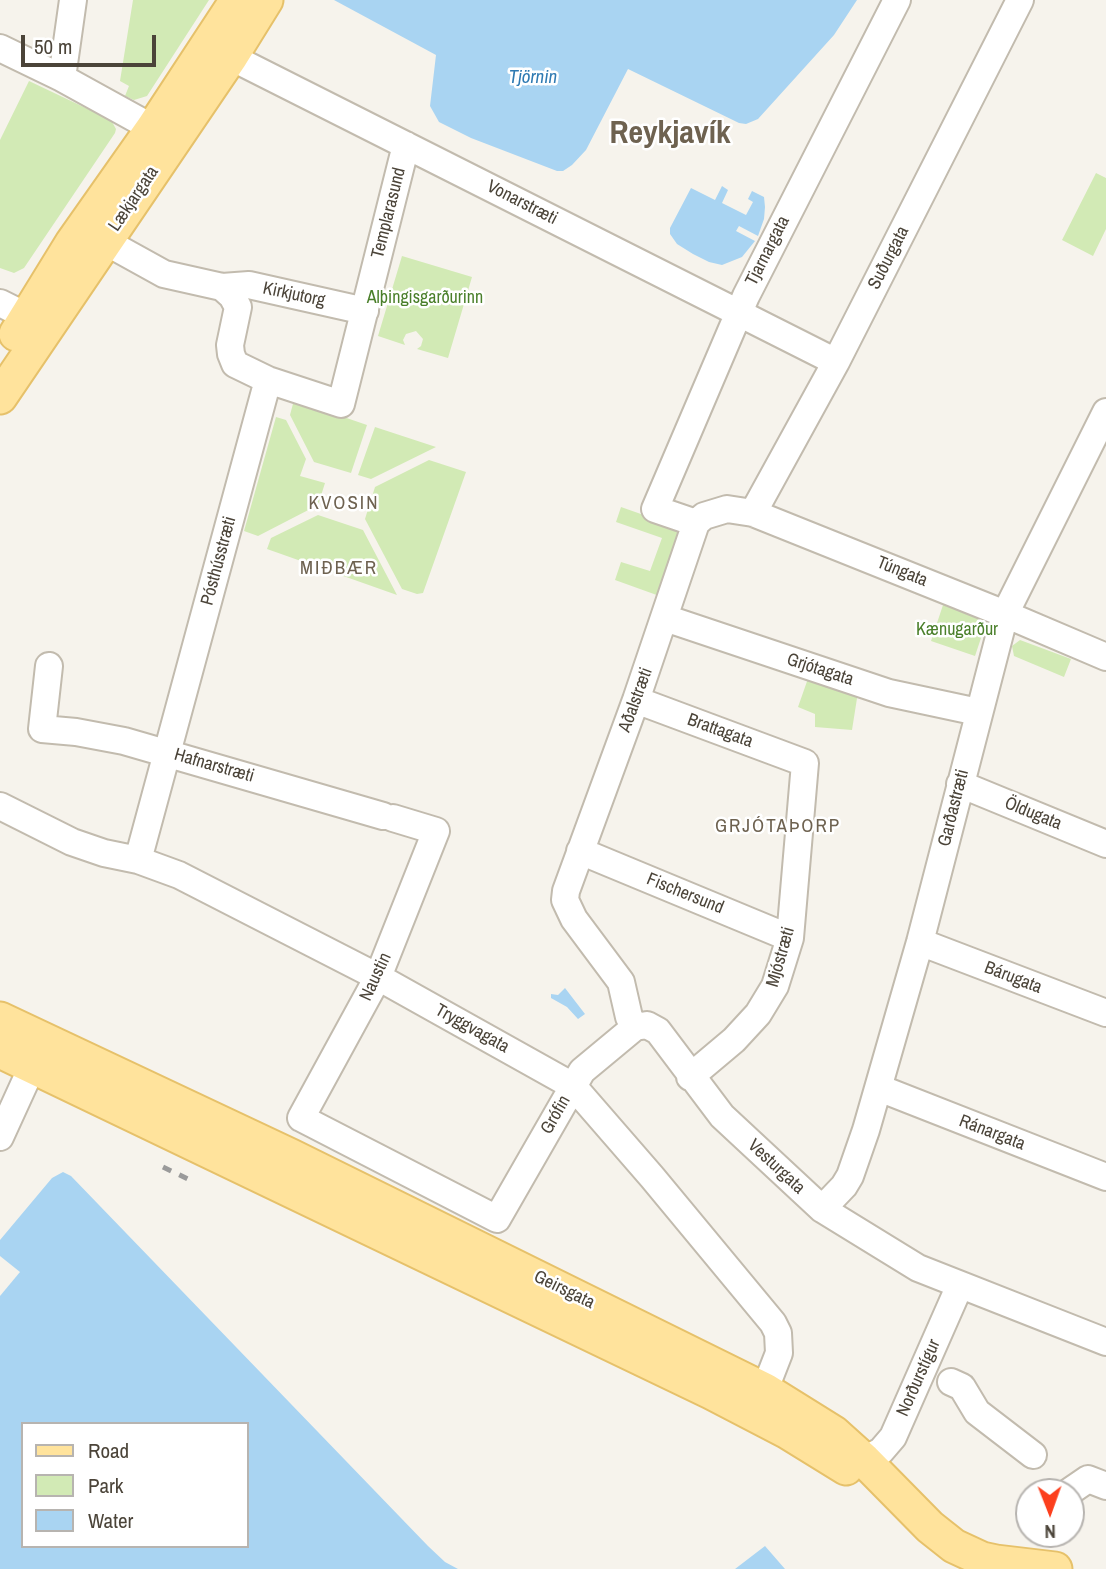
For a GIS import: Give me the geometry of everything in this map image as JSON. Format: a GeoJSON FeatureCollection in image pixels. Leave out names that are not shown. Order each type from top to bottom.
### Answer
{"type":"FeatureCollection","features":[{"type":"Feature","properties":{"kind":"main road","name":"Lækjargata"},"geometry":{"type":"LineString","coordinates":[[219,51],[237,0]]}},
{"type":"Feature","properties":{"kind":"main road","name":"Lækjargata"},"geometry":{"type":"LineString","coordinates":[[0,397],[94,235],[219,51],[266,0]]}},
{"type":"Feature","properties":{"kind":"main road","name":"Lækjargata"},"geometry":{"type":"LineString","coordinates":[[0,358],[14,310],[94,235]]}},
{"type":"Feature","properties":{"kind":"main road","name":"Geirsgata"},"geometry":{"type":"LineString","coordinates":[[0,1019],[39,1054]]}},
{"type":"Feature","properties":{"kind":"main road","name":"Geirsgata"},"geometry":{"type":"LineString","coordinates":[[0,1035],[760,1403],[834,1433],[930,1527],[954,1546],[982,1559],[1055,1569]]}},
{"type":"Feature","properties":{"kind":"main road","name":"Geirsgata"},"geometry":{"type":"LineString","coordinates":[[0,1051],[39,1054]]}},
{"type":"Feature","properties":{"kind":"main road","name":"Geirsgata"},"geometry":{"type":"LineString","coordinates":[[760,1403],[862,1481],[936,1552],[964,1569]]}},
{"type":"Feature","properties":{"kind":"street"},"geometry":{"type":"LineString","coordinates":[[62,78],[73,0]]}},
{"type":"Feature","properties":{"kind":"street","name":"Tjarnargata"},"geometry":{"type":"LineString","coordinates":[[696,523],[654,509],[738,312],[897,0]]}},
{"type":"Feature","properties":{"kind":"street","name":"Suðurgata"},"geometry":{"type":"LineString","coordinates":[[753,513],[836,362],[1020,0]]}},
{"type":"Feature","properties":{"kind":"street"},"geometry":{"type":"LineString","coordinates":[[0,48],[62,78],[164,134]]}},
{"type":"Feature","properties":{"kind":"street","name":"Vonarstræti"},"geometry":{"type":"LineString","coordinates":[[219,51],[836,362]]}},
{"type":"Feature","properties":{"kind":"street","name":"Templarasund"},"geometry":{"type":"LineString","coordinates":[[268,380],[341,404],[406,145]]}},
{"type":"Feature","properties":{"kind":"street","name":"Kirkjutorg"},"geometry":{"type":"LineString","coordinates":[[94,235],[164,274],[222,287],[249,285],[365,311]]}},
{"type":"Feature","properties":{"kind":"street"},"geometry":{"type":"LineString","coordinates":[[222,287],[232,296],[237,307],[230,345],[235,364],[268,380]]}},
{"type":"Feature","properties":{"kind":"street","name":"Pósthússtræti"},"geometry":{"type":"LineString","coordinates":[[138,860],[268,380]]}},
{"type":"Feature","properties":{"kind":"street","name":"Garðastræti"},"geometry":{"type":"LineString","coordinates":[[822,1209],[850,1176],[878,1088],[920,942],[1005,614],[1106,412]]}},
{"type":"Feature","properties":{"kind":"street","name":"Túngata"},"geometry":{"type":"LineString","coordinates":[[696,523],[720,509],[753,513],[1106,657]]}},
{"type":"Feature","properties":{"kind":"street","name":"Aðalstræti"},"geometry":{"type":"LineString","coordinates":[[576,863],[665,618],[696,523]]}},
{"type":"Feature","properties":{"kind":"street","name":"Grjótagata"},"geometry":{"type":"LineString","coordinates":[[665,618],[889,693],[978,712]]}},
{"type":"Feature","properties":{"kind":"street","name":"Hafnarstræti"},"geometry":{"type":"LineString","coordinates":[[50,666],[42,729],[76,732],[167,752],[436,831]]}},
{"type":"Feature","properties":{"kind":"street","name":"Brattagata"},"geometry":{"type":"LineString","coordinates":[[636,700],[793,758]]}},
{"type":"Feature","properties":{"kind":"street","name":"Mjóstræti"},"geometry":{"type":"LineString","coordinates":[[690,1077],[734,1040],[758,1014],[775,986],[790,938],[802,804],[793,758]]}},
{"type":"Feature","properties":{"kind":"street","name":"Öldugata"},"geometry":{"type":"LineString","coordinates":[[960,784],[1106,844]]}},
{"type":"Feature","properties":{"kind":"street","name":"Tryggvagata"},"geometry":{"type":"LineString","coordinates":[[0,806],[72,842],[104,853],[138,860],[179,875],[378,977],[573,1086],[773,1323],[778,1333],[779,1353],[760,1403]]}},
{"type":"Feature","properties":{"kind":"street","name":"Naustin"},"geometry":{"type":"LineString","coordinates":[[436,831],[378,977],[302,1118],[497,1219]]}},
{"type":"Feature","properties":{"kind":"street"},"geometry":{"type":"LineString","coordinates":[[576,863],[565,900],[569,910],[621,982],[629,1017],[635,1027]]}},
{"type":"Feature","properties":{"kind":"street","name":"Fischersund"},"geometry":{"type":"LineString","coordinates":[[576,863],[790,938]]}},
{"type":"Feature","properties":{"kind":"street","name":"Bárugata"},"geometry":{"type":"LineString","coordinates":[[920,942],[1106,1013]]}},
{"type":"Feature","properties":{"kind":"street","name":"Vesturgata"},"geometry":{"type":"LineString","coordinates":[[635,1027],[647,1025],[658,1031],[690,1077],[722,1116],[822,1209],[918,1268],[1106,1342]]}},
{"type":"Feature","properties":{"kind":"street","name":"Grófin"},"geometry":{"type":"LineString","coordinates":[[497,1219],[587,1066],[635,1027]]}},
{"type":"Feature","properties":{"kind":"street"},"geometry":{"type":"LineString","coordinates":[[0,1137],[39,1054]]}},
{"type":"Feature","properties":{"kind":"street","name":"Ránargata"},"geometry":{"type":"LineString","coordinates":[[878,1088],[1106,1177]]}},
{"type":"Feature","properties":{"kind":"street","name":"Norðurstígur"},"geometry":{"type":"LineString","coordinates":[[864,1460],[881,1451],[893,1437],[935,1375],[960,1286]]}},
{"type":"Feature","properties":{"kind":"street"},"geometry":{"type":"LineString","coordinates":[[935,1375],[962,1387],[977,1412],[1033,1455]]}},
{"type":"Feature","properties":{"kind":"street"},"geometry":{"type":"LineString","coordinates":[[1085,1481],[1088,1479],[1106,1486]]}},
{"type":"Feature","properties":{"kind":"green space"},"geometry":{"type":"Polygon","coordinates":[[[133,0],[209,0],[147,96],[134,100],[125,96],[129,86],[120,81],[133,0]]]}},
{"type":"Feature","properties":{"kind":"green space"},"geometry":{"type":"Polygon","coordinates":[[[29,81],[111,120],[116,129],[24,268],[14,273],[0,268],[0,140],[29,81]]]}},
{"type":"Feature","properties":{"kind":"green space"},"geometry":{"type":"Polygon","coordinates":[[[1096,173],[1106,178],[1106,229],[1093,256],[1062,240],[1096,173]]]}},
{"type":"Feature","properties":{"kind":"green space","name":"Alþingisgarðurinn"},"geometry":{"type":"Polygon","coordinates":[[[402,256],[472,277],[448,358],[417,349],[423,339],[416,331],[406,334],[403,340],[405,345],[378,336],[402,256]]]}},
{"type":"Feature","properties":{"kind":"green space"},"geometry":{"type":"Polygon","coordinates":[[[294,400],[367,425],[351,473],[314,462],[290,415],[294,400]]]}},
{"type":"Feature","properties":{"kind":"green space"},"geometry":{"type":"Polygon","coordinates":[[[276,417],[286,420],[306,459],[300,476],[325,483],[318,505],[258,536],[244,531],[276,417]]]}},
{"type":"Feature","properties":{"kind":"green space"},"geometry":{"type":"Polygon","coordinates":[[[375,427],[436,447],[371,479],[358,475],[375,427]]]}},
{"type":"Feature","properties":{"kind":"green space"},"geometry":{"type":"Polygon","coordinates":[[[429,460],[466,472],[423,593],[417,594],[402,589],[365,519],[375,487],[429,460]]]}},
{"type":"Feature","properties":{"kind":"green space"},"geometry":{"type":"Polygon","coordinates":[[[621,507],[675,526],[683,534],[665,598],[615,580],[621,562],[650,571],[662,538],[616,522],[621,507]]]}},
{"type":"Feature","properties":{"kind":"green space"},"geometry":{"type":"Polygon","coordinates":[[[318,515],[363,530],[397,595],[267,549],[271,538],[318,515]]]}},
{"type":"Feature","properties":{"kind":"green space","name":"Kænugarður"},"geometry":{"type":"Polygon","coordinates":[[[943,605],[982,619],[985,626],[975,656],[931,641],[943,605]]]}},
{"type":"Feature","properties":{"kind":"green space"},"geometry":{"type":"Polygon","coordinates":[[[1020,640],[1071,659],[1064,677],[1014,656],[1012,646],[1020,640]]]}},
{"type":"Feature","properties":{"kind":"green space"},"geometry":{"type":"Polygon","coordinates":[[[811,670],[858,692],[852,730],[815,727],[815,714],[798,707],[811,670]]]}},
{"type":"Feature","properties":{"kind":"water","name":"Tjörnin"},"geometry":{"type":"Polygon","coordinates":[[[334,0],[857,0],[834,35],[758,119],[746,124],[739,123],[628,69],[586,150],[572,165],[563,171],[557,171],[471,138],[439,122],[430,106],[436,55],[334,0]]]}},
{"type":"Feature","properties":{"kind":"water"},"geometry":{"type":"Polygon","coordinates":[[[722,186],[728,190],[722,203],[746,215],[753,202],[748,199],[752,191],[764,197],[765,207],[758,236],[739,226],[736,231],[755,241],[742,257],[722,265],[709,262],[677,244],[670,234],[670,228],[691,188],[715,200],[722,186]]]}},
{"type":"Feature","properties":{"kind":"water"},"geometry":{"type":"Polygon","coordinates":[[[565,988],[585,1014],[578,1019],[567,1007],[551,998],[551,994],[558,995],[565,988]]]}},
{"type":"Feature","properties":{"kind":"water"},"geometry":{"type":"Polygon","coordinates":[[[63,1172],[71,1176],[428,1546],[445,1562],[458,1569],[0,1569],[0,1240],[52,1178],[63,1172]]]}},
{"type":"Feature","properties":{"kind":"water"},"geometry":{"type":"Polygon","coordinates":[[[765,1546],[785,1569],[735,1569],[765,1546]]]}},
{"type":"Feature","properties":{"kind":"pier"},"geometry":{"type":"Polygon","coordinates":[[[0,1256],[20,1272],[0,1296],[0,1256]]]}},
{"type":"Feature","properties":{"kind":"railway"},"geometry":{"type":"LineString","coordinates":[[163,1167],[188,1179]]}},
{"type":"Feature","properties":{"kind":"district","name":"Reykjavík"},"geometry":{"type":"Point","coordinates":[670,134]}},
{"type":"Feature","properties":{"kind":"district","name":"KVOSIN"},"geometry":{"type":"Point","coordinates":[344,504]}},
{"type":"Feature","properties":{"kind":"district","name":"MIÐBÆR"},"geometry":{"type":"Point","coordinates":[339,569]}},
{"type":"Feature","properties":{"kind":"district","name":"GRJÓTAÞORP"},"geometry":{"type":"Point","coordinates":[778,827]}}]}
